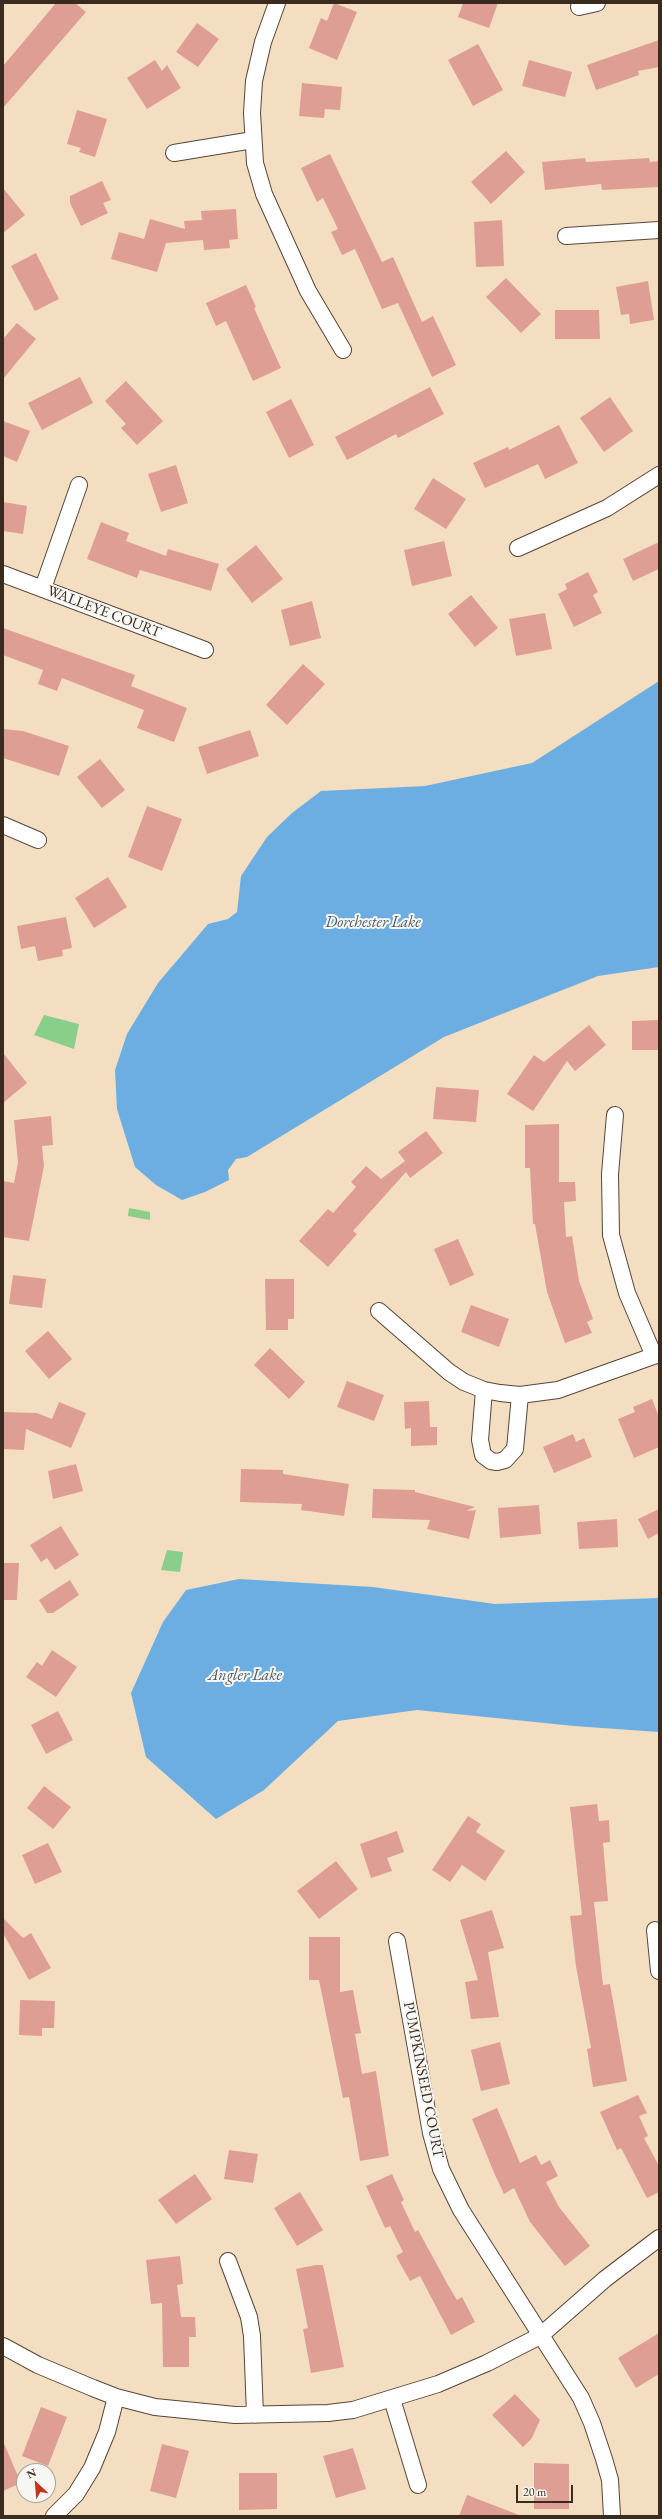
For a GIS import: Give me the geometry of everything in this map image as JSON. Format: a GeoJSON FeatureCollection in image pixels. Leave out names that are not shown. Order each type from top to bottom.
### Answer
{"type":"FeatureCollection","features":[{"type":"Feature","properties":{"kind":"street"},"geometry":{"type":"LineString","coordinates":[[277,3],[263,42],[254,81],[253,140],[257,169],[264,194],[308,291],[343,350]]}},
{"type":"Feature","properties":{"kind":"street"},"geometry":{"type":"LineString","coordinates":[[579,7],[597,3]]}},
{"type":"Feature","properties":{"kind":"street"},"geometry":{"type":"LineString","coordinates":[[174,153],[253,140]]}},
{"type":"Feature","properties":{"kind":"street"},"geometry":{"type":"LineString","coordinates":[[566,236],[659,230]]}},
{"type":"Feature","properties":{"kind":"street"},"geometry":{"type":"LineString","coordinates":[[518,548],[607,508],[659,475]]}},
{"type":"Feature","properties":{"kind":"street"},"geometry":{"type":"LineString","coordinates":[[44,588],[79,485]]}},
{"type":"Feature","properties":{"kind":"street","name":"WALLEYE COURT"},"geometry":{"type":"LineString","coordinates":[[3,574],[44,588],[205,650]]}},
{"type":"Feature","properties":{"kind":"street"},"geometry":{"type":"LineString","coordinates":[[3,825],[38,840]]}},
{"type":"Feature","properties":{"kind":"street"},"geometry":{"type":"LineString","coordinates":[[379,1311],[449,1372],[484,1390],[520,1395],[558,1390],[657,1355],[627,1293],[611,1235],[610,1174],[615,1115]]}},
{"type":"Feature","properties":{"kind":"street"},"geometry":{"type":"LineString","coordinates":[[484,1390],[480,1440],[483,1455],[491,1461],[498,1462],[505,1460],[515,1449],[520,1395]]}},
{"type":"Feature","properties":{"kind":"street"},"geometry":{"type":"LineString","coordinates":[[655,1930],[659,1971]]}},
{"type":"Feature","properties":{"kind":"street","name":"PUMPKINSEED COURT"},"geometry":{"type":"LineString","coordinates":[[397,1941],[431,2133],[441,2169],[461,2210],[540,2336],[581,2398],[592,2423],[610,2480],[612,2516]]}},
{"type":"Feature","properties":{"kind":"street"},"geometry":{"type":"LineString","coordinates":[[3,2346],[56,2373],[116,2397],[155,2407],[190,2412],[255,2415],[328,2413],[353,2410],[392,2399],[445,2381],[487,2363],[540,2336],[605,2279],[659,2238]]}},
{"type":"Feature","properties":{"kind":"street"},"geometry":{"type":"LineString","coordinates":[[228,2261],[249,2317],[252,2336],[255,2415]]}},
{"type":"Feature","properties":{"kind":"street"},"geometry":{"type":"LineString","coordinates":[[54,2516],[76,2494],[92,2468],[107,2432],[116,2397]]}},
{"type":"Feature","properties":{"kind":"street"},"geometry":{"type":"LineString","coordinates":[[392,2399],[418,2485]]}},
{"type":"Feature","properties":{"kind":"green space"},"geometry":{"type":"Polygon","coordinates":[[[44,1015],[79,1024],[74,1049],[34,1035],[44,1015]]]}},
{"type":"Feature","properties":{"kind":"green space"},"geometry":{"type":"Polygon","coordinates":[[[129,1208],[150,1212],[150,1220],[128,1216],[129,1208]]]}},
{"type":"Feature","properties":{"kind":"green space"},"geometry":{"type":"Polygon","coordinates":[[[167,1550],[183,1552],[180,1572],[161,1570],[167,1550]]]}},
{"type":"Feature","properties":{"kind":"water","name":"Dorchester Lake"},"geometry":{"type":"Polygon","coordinates":[[[659,681],[659,967],[598,976],[444,1037],[247,1157],[236,1159],[228,1170],[229,1180],[205,1192],[182,1200],[156,1185],[135,1167],[117,1109],[115,1070],[127,1034],[158,983],[208,924],[228,919],[237,912],[241,876],[267,837],[292,813],[321,791],[425,786],[532,763],[659,681]]]}},
{"type":"Feature","properties":{"kind":"water","name":"Angler Lake"},"geometry":{"type":"Polygon","coordinates":[[[239,1579],[373,1587],[495,1604],[659,1598],[659,1732],[574,1726],[417,1710],[338,1721],[264,1790],[216,1819],[146,1757],[131,1693],[163,1622],[186,1590],[239,1579]]]}},
{"type":"Feature","properties":{"kind":"building"},"geometry":{"type":"Polygon","coordinates":[[[56,3],[75,3],[86,12],[3,108],[3,66],[56,3]]]}},
{"type":"Feature","properties":{"kind":"building"},"geometry":{"type":"Polygon","coordinates":[[[334,3],[357,12],[337,60],[309,48],[321,18],[327,21],[334,3]]]}},
{"type":"Feature","properties":{"kind":"building"},"geometry":{"type":"Polygon","coordinates":[[[463,3],[498,3],[489,28],[458,17],[463,3]]]}},
{"type":"Feature","properties":{"kind":"building"},"geometry":{"type":"Polygon","coordinates":[[[197,23],[219,39],[198,67],[176,52],[197,23]]]}},
{"type":"Feature","properties":{"kind":"building"},"geometry":{"type":"Polygon","coordinates":[[[659,40],[659,67],[638,71],[639,75],[596,90],[587,65],[659,40]]]}},
{"type":"Feature","properties":{"kind":"building"},"geometry":{"type":"Polygon","coordinates":[[[478,44],[503,90],[473,106],[448,60],[478,44]]]}},
{"type":"Feature","properties":{"kind":"building"},"geometry":{"type":"Polygon","coordinates":[[[155,60],[162,71],[167,65],[181,88],[147,109],[127,78],[155,60]]]}},
{"type":"Feature","properties":{"kind":"building"},"geometry":{"type":"Polygon","coordinates":[[[529,60],[572,72],[565,97],[522,86],[529,60]]]}},
{"type":"Feature","properties":{"kind":"building"},"geometry":{"type":"Polygon","coordinates":[[[302,83],[342,87],[340,110],[325,109],[324,118],[299,116],[302,83]]]}},
{"type":"Feature","properties":{"kind":"building"},"geometry":{"type":"Polygon","coordinates":[[[77,110],[107,119],[95,157],[79,152],[81,148],[67,144],[77,110]]]}},
{"type":"Feature","properties":{"kind":"building"},"geometry":{"type":"Polygon","coordinates":[[[506,151],[525,172],[491,204],[471,182],[506,151]]]}},
{"type":"Feature","properties":{"kind":"building"},"geometry":{"type":"Polygon","coordinates":[[[330,154],[382,262],[393,257],[422,322],[433,316],[456,365],[432,377],[398,303],[382,309],[355,249],[342,255],[331,232],[338,229],[323,198],[317,202],[301,168],[330,154]]]}},
{"type":"Feature","properties":{"kind":"building"},"geometry":{"type":"Polygon","coordinates":[[[585,158],[586,162],[649,158],[650,162],[659,161],[659,187],[602,190],[601,184],[545,190],[542,162],[585,158]]]}},
{"type":"Feature","properties":{"kind":"building"},"geometry":{"type":"Polygon","coordinates":[[[102,181],[111,200],[103,203],[108,213],[81,226],[70,203],[70,196],[102,181]]]}},
{"type":"Feature","properties":{"kind":"building"},"geometry":{"type":"Polygon","coordinates":[[[3,188],[25,215],[3,233],[3,188]]]}},
{"type":"Feature","properties":{"kind":"building"},"geometry":{"type":"Polygon","coordinates":[[[236,209],[238,239],[229,240],[230,248],[204,250],[203,240],[166,243],[157,272],[111,259],[119,232],[144,239],[150,219],[185,229],[184,221],[202,220],[201,211],[236,209]]]}},
{"type":"Feature","properties":{"kind":"building"},"geometry":{"type":"Polygon","coordinates":[[[502,220],[504,266],[476,267],[474,222],[502,220]]]}},
{"type":"Feature","properties":{"kind":"building"},"geometry":{"type":"Polygon","coordinates":[[[36,253],[59,299],[35,311],[11,266],[36,253]]]}},
{"type":"Feature","properties":{"kind":"building"},"geometry":{"type":"Polygon","coordinates":[[[506,278],[541,314],[521,333],[486,297],[506,278]]]}},
{"type":"Feature","properties":{"kind":"building"},"geometry":{"type":"Polygon","coordinates":[[[648,281],[654,320],[630,324],[629,314],[621,315],[616,287],[648,281]]]}},
{"type":"Feature","properties":{"kind":"building"},"geometry":{"type":"Polygon","coordinates":[[[246,285],[256,307],[254,308],[281,368],[253,381],[226,321],[216,326],[206,303],[246,285]]]}},
{"type":"Feature","properties":{"kind":"building"},"geometry":{"type":"Polygon","coordinates":[[[555,310],[599,310],[600,339],[555,339],[555,310]]]}},
{"type":"Feature","properties":{"kind":"building"},"geometry":{"type":"Polygon","coordinates":[[[17,323],[36,339],[3,379],[3,339],[17,323]]]}},
{"type":"Feature","properties":{"kind":"building"},"geometry":{"type":"Polygon","coordinates":[[[80,377],[93,403],[42,430],[28,403],[80,377]]]}},
{"type":"Feature","properties":{"kind":"building"},"geometry":{"type":"Polygon","coordinates":[[[126,381],[163,421],[137,445],[121,428],[126,424],[105,401],[126,381]]]}},
{"type":"Feature","properties":{"kind":"building"},"geometry":{"type":"Polygon","coordinates":[[[430,387],[444,414],[398,438],[396,434],[347,460],[335,437],[430,387]]]}},
{"type":"Feature","properties":{"kind":"building"},"geometry":{"type":"Polygon","coordinates":[[[610,397],[633,431],[604,452],[580,418],[610,397]]]}},
{"type":"Feature","properties":{"kind":"building"},"geometry":{"type":"Polygon","coordinates":[[[291,399],[314,445],[289,458],[266,412],[291,399]]]}},
{"type":"Feature","properties":{"kind":"building"},"geometry":{"type":"Polygon","coordinates":[[[3,421],[30,431],[17,462],[3,456],[3,421]]]}},
{"type":"Feature","properties":{"kind":"building"},"geometry":{"type":"Polygon","coordinates":[[[559,425],[578,463],[545,479],[538,464],[485,488],[473,463],[508,447],[509,450],[559,425]]]}},
{"type":"Feature","properties":{"kind":"building"},"geometry":{"type":"Polygon","coordinates":[[[176,465],[188,503],[161,512],[148,474],[176,465]]]}},
{"type":"Feature","properties":{"kind":"building"},"geometry":{"type":"Polygon","coordinates":[[[433,478],[466,499],[446,529],[414,509],[433,478]]]}},
{"type":"Feature","properties":{"kind":"building"},"geometry":{"type":"Polygon","coordinates":[[[3,502],[27,506],[23,534],[3,531],[3,502]]]}},
{"type":"Feature","properties":{"kind":"building"},"geometry":{"type":"Polygon","coordinates":[[[101,522],[129,533],[126,541],[166,556],[168,549],[219,564],[211,591],[140,570],[137,578],[87,559],[101,522]]]}},
{"type":"Feature","properties":{"kind":"building"},"geometry":{"type":"Polygon","coordinates":[[[444,541],[452,576],[412,586],[404,550],[444,541]]]}},
{"type":"Feature","properties":{"kind":"building"},"geometry":{"type":"Polygon","coordinates":[[[659,542],[659,569],[633,581],[623,559],[659,542]]]}},
{"type":"Feature","properties":{"kind":"building"},"geometry":{"type":"Polygon","coordinates":[[[256,545],[283,579],[252,603],[226,569],[256,545]]]}},
{"type":"Feature","properties":{"kind":"building"},"geometry":{"type":"Polygon","coordinates":[[[588,572],[598,592],[593,595],[602,613],[574,627],[558,594],[567,589],[565,584],[588,572]]]}},
{"type":"Feature","properties":{"kind":"building"},"geometry":{"type":"Polygon","coordinates":[[[471,595],[498,628],[475,647],[448,614],[471,595]]]}},
{"type":"Feature","properties":{"kind":"building"},"geometry":{"type":"Polygon","coordinates":[[[312,601],[321,638],[290,646],[281,610],[312,601]]]}},
{"type":"Feature","properties":{"kind":"building"},"geometry":{"type":"Polygon","coordinates":[[[545,613],[552,649],[516,656],[509,619],[545,613]]]}},
{"type":"Feature","properties":{"kind":"building"},"geometry":{"type":"Polygon","coordinates":[[[3,628],[135,675],[131,686],[187,708],[174,742],[137,728],[144,710],[62,678],[57,691],[38,684],[43,670],[3,655],[3,628]]]}},
{"type":"Feature","properties":{"kind":"building"},"geometry":{"type":"Polygon","coordinates":[[[303,664],[325,684],[287,725],[266,705],[303,664]]]}},
{"type":"Feature","properties":{"kind":"building"},"geometry":{"type":"Polygon","coordinates":[[[3,729],[23,731],[69,746],[59,776],[3,758],[3,729]]]}},
{"type":"Feature","properties":{"kind":"building"},"geometry":{"type":"Polygon","coordinates":[[[250,730],[259,756],[207,774],[198,747],[250,730]]]}},
{"type":"Feature","properties":{"kind":"building"},"geometry":{"type":"Polygon","coordinates":[[[100,759],[125,790],[102,808],[77,777],[100,759]]]}},
{"type":"Feature","properties":{"kind":"building"},"geometry":{"type":"Polygon","coordinates":[[[147,806],[182,819],[162,871],[128,857],[147,806]]]}},
{"type":"Feature","properties":{"kind":"building"},"geometry":{"type":"Polygon","coordinates":[[[108,877],[127,907],[94,928],[75,898],[108,877]]]}},
{"type":"Feature","properties":{"kind":"building"},"geometry":{"type":"Polygon","coordinates":[[[66,917],[72,948],[62,950],[63,956],[38,961],[35,946],[21,949],[17,926],[66,917]]]}},
{"type":"Feature","properties":{"kind":"building"},"geometry":{"type":"Polygon","coordinates":[[[659,1020],[659,1050],[632,1050],[632,1021],[659,1020]]]}},
{"type":"Feature","properties":{"kind":"building"},"geometry":{"type":"Polygon","coordinates":[[[589,1025],[606,1045],[575,1071],[567,1061],[533,1111],[507,1094],[534,1055],[544,1062],[589,1025]]]}},
{"type":"Feature","properties":{"kind":"building"},"geometry":{"type":"Polygon","coordinates":[[[3,1053],[27,1083],[3,1103],[3,1053]]]}},
{"type":"Feature","properties":{"kind":"building"},"geometry":{"type":"Polygon","coordinates":[[[436,1087],[479,1090],[476,1122],[433,1119],[436,1087]]]}},
{"type":"Feature","properties":{"kind":"building"},"geometry":{"type":"Polygon","coordinates":[[[51,1116],[53,1145],[42,1146],[44,1166],[29,1241],[3,1237],[3,1181],[14,1183],[18,1163],[14,1120],[51,1116]]]}},
{"type":"Feature","properties":{"kind":"building"},"geometry":{"type":"Polygon","coordinates":[[[559,1124],[559,1182],[575,1182],[576,1201],[564,1202],[566,1237],[572,1236],[579,1281],[593,1319],[587,1322],[592,1333],[565,1343],[547,1292],[535,1224],[533,1224],[530,1168],[525,1168],[525,1125],[559,1124]]]}},
{"type":"Feature","properties":{"kind":"building"},"geometry":{"type":"Polygon","coordinates":[[[426,1131],[443,1153],[410,1178],[406,1172],[353,1231],[357,1234],[328,1267],[299,1241],[328,1209],[333,1213],[356,1187],[351,1182],[366,1166],[381,1179],[405,1161],[398,1152],[426,1131]]]}},
{"type":"Feature","properties":{"kind":"building"},"geometry":{"type":"Polygon","coordinates":[[[458,1239],[474,1275],[450,1286],[434,1249],[458,1239]]]}},
{"type":"Feature","properties":{"kind":"building"},"geometry":{"type":"Polygon","coordinates":[[[13,1275],[46,1279],[42,1308],[9,1304],[13,1275]]]}},
{"type":"Feature","properties":{"kind":"building"},"geometry":{"type":"Polygon","coordinates":[[[265,1279],[294,1279],[294,1319],[288,1319],[288,1330],[266,1330],[265,1279]]]}},
{"type":"Feature","properties":{"kind":"building"},"geometry":{"type":"Polygon","coordinates":[[[471,1305],[509,1319],[499,1347],[461,1332],[471,1305]]]}},
{"type":"Feature","properties":{"kind":"building"},"geometry":{"type":"Polygon","coordinates":[[[48,1331],[72,1359],[49,1379],[25,1351],[48,1331]]]}},
{"type":"Feature","properties":{"kind":"building"},"geometry":{"type":"Polygon","coordinates":[[[270,1348],[305,1382],[289,1399],[254,1365],[270,1348]]]}},
{"type":"Feature","properties":{"kind":"building"},"geometry":{"type":"Polygon","coordinates":[[[347,1381],[384,1395],[374,1421],[337,1407],[347,1381]]]}},
{"type":"Feature","properties":{"kind":"building"},"geometry":{"type":"Polygon","coordinates":[[[652,1399],[659,1417],[659,1447],[634,1458],[618,1419],[635,1412],[633,1407],[652,1399]]]}},
{"type":"Feature","properties":{"kind":"building"},"geometry":{"type":"Polygon","coordinates":[[[429,1401],[430,1427],[437,1427],[437,1445],[411,1446],[411,1428],[405,1429],[404,1402],[429,1401]]]}},
{"type":"Feature","properties":{"kind":"building"},"geometry":{"type":"Polygon","coordinates":[[[59,1402],[86,1413],[71,1448],[26,1429],[24,1450],[3,1449],[3,1412],[37,1413],[52,1419],[59,1402]]]}},
{"type":"Feature","properties":{"kind":"building"},"geometry":{"type":"Polygon","coordinates":[[[573,1434],[576,1442],[584,1438],[592,1457],[554,1473],[543,1447],[573,1434]]]}},
{"type":"Feature","properties":{"kind":"building"},"geometry":{"type":"Polygon","coordinates":[[[76,1464],[83,1491],[53,1499],[48,1471],[76,1464]]]}},
{"type":"Feature","properties":{"kind":"building"},"geometry":{"type":"Polygon","coordinates":[[[241,1469],[283,1470],[283,1474],[349,1484],[344,1516],[301,1510],[302,1504],[240,1502],[241,1469]]]}},
{"type":"Feature","properties":{"kind":"building"},"geometry":{"type":"Polygon","coordinates":[[[373,1489],[415,1490],[415,1492],[475,1507],[466,1511],[476,1510],[469,1539],[427,1529],[430,1520],[372,1518],[373,1489]]]}},
{"type":"Feature","properties":{"kind":"building"},"geometry":{"type":"Polygon","coordinates":[[[539,1505],[541,1534],[500,1538],[498,1508],[539,1505]]]}},
{"type":"Feature","properties":{"kind":"building"},"geometry":{"type":"Polygon","coordinates":[[[659,1509],[659,1533],[648,1539],[638,1519],[659,1509]]]}},
{"type":"Feature","properties":{"kind":"building"},"geometry":{"type":"Polygon","coordinates":[[[617,1519],[618,1547],[579,1549],[577,1522],[617,1519]]]}},
{"type":"Feature","properties":{"kind":"building"},"geometry":{"type":"Polygon","coordinates":[[[61,1526],[79,1555],[55,1570],[47,1558],[41,1562],[30,1545],[61,1526]]]}},
{"type":"Feature","properties":{"kind":"building"},"geometry":{"type":"Polygon","coordinates":[[[3,1563],[19,1563],[17,1600],[3,1600],[3,1563]]]}},
{"type":"Feature","properties":{"kind":"building"},"geometry":{"type":"Polygon","coordinates":[[[70,1580],[79,1595],[53,1613],[47,1613],[39,1600],[70,1580]]]}},
{"type":"Feature","properties":{"kind":"building"},"geometry":{"type":"Polygon","coordinates":[[[52,1650],[77,1667],[56,1697],[26,1677],[37,1662],[42,1666],[52,1650]]]}},
{"type":"Feature","properties":{"kind":"building"},"geometry":{"type":"Polygon","coordinates":[[[58,1711],[73,1740],[46,1754],[31,1725],[58,1711]]]}},
{"type":"Feature","properties":{"kind":"building"},"geometry":{"type":"Polygon","coordinates":[[[44,1786],[71,1807],[53,1829],[27,1808],[44,1786]]]}},
{"type":"Feature","properties":{"kind":"building"},"geometry":{"type":"Polygon","coordinates":[[[597,1804],[599,1821],[609,1820],[610,1842],[603,1843],[608,1901],[594,1902],[603,1985],[610,1984],[627,2081],[593,2087],[587,2049],[591,2048],[576,1966],[570,1916],[582,1915],[570,1807],[597,1804]]]}},
{"type":"Feature","properties":{"kind":"building"},"geometry":{"type":"Polygon","coordinates":[[[468,1816],[481,1824],[476,1832],[505,1851],[485,1881],[462,1865],[450,1882],[432,1870],[468,1816]]]}},
{"type":"Feature","properties":{"kind":"building"},"geometry":{"type":"Polygon","coordinates":[[[397,1831],[404,1852],[387,1858],[392,1871],[371,1878],[360,1844],[397,1831]]]}},
{"type":"Feature","properties":{"kind":"building"},"geometry":{"type":"Polygon","coordinates":[[[48,1843],[62,1872],[35,1884],[22,1855],[48,1843]]]}},
{"type":"Feature","properties":{"kind":"building"},"geometry":{"type":"Polygon","coordinates":[[[336,1861],[358,1889],[319,1919],[297,1891],[336,1861]]]}},
{"type":"Feature","properties":{"kind":"building"},"geometry":{"type":"Polygon","coordinates":[[[492,1910],[504,1948],[488,1952],[499,2017],[471,2019],[465,1982],[478,1980],[460,1920],[492,1910]]]}},
{"type":"Feature","properties":{"kind":"building"},"geometry":{"type":"Polygon","coordinates":[[[3,1918],[23,1938],[31,1933],[51,1968],[29,1980],[3,1933],[3,1918]]]}},
{"type":"Feature","properties":{"kind":"building"},"geometry":{"type":"Polygon","coordinates":[[[309,1937],[340,1937],[340,1992],[353,1990],[361,2033],[355,2034],[362,2074],[376,2071],[389,2156],[360,2161],[349,2097],[343,2098],[319,1980],[309,1980],[309,1937]]]}},
{"type":"Feature","properties":{"kind":"building"},"geometry":{"type":"Polygon","coordinates":[[[20,2000],[55,2001],[54,2028],[42,2028],[42,2036],[19,2035],[20,2000]]]}},
{"type":"Feature","properties":{"kind":"building"},"geometry":{"type":"Polygon","coordinates":[[[500,2042],[510,2084],[481,2091],[471,2050],[500,2042]]]}},
{"type":"Feature","properties":{"kind":"building"},"geometry":{"type":"Polygon","coordinates":[[[638,2095],[647,2113],[639,2116],[648,2136],[644,2138],[659,2166],[659,2192],[647,2198],[621,2148],[617,2150],[600,2112],[638,2095]]]}},
{"type":"Feature","properties":{"kind":"building"},"geometry":{"type":"Polygon","coordinates":[[[497,2108],[520,2163],[536,2155],[541,2165],[550,2160],[558,2176],[546,2182],[559,2207],[590,2246],[565,2266],[530,2222],[514,2188],[504,2194],[495,2175],[472,2119],[497,2108]]]}},
{"type":"Feature","properties":{"kind":"building"},"geometry":{"type":"Polygon","coordinates":[[[229,2150],[258,2154],[253,2183],[224,2179],[229,2150]]]}},
{"type":"Feature","properties":{"kind":"building"},"geometry":{"type":"Polygon","coordinates":[[[195,2174],[212,2199],[176,2224],[158,2200],[195,2174]]]}},
{"type":"Feature","properties":{"kind":"building"},"geometry":{"type":"Polygon","coordinates":[[[392,2174],[404,2200],[401,2202],[415,2232],[418,2230],[457,2300],[462,2297],[475,2322],[451,2335],[420,2276],[410,2281],[396,2256],[403,2252],[390,2226],[385,2228],[366,2186],[392,2174]]]}},
{"type":"Feature","properties":{"kind":"building"},"geometry":{"type":"Polygon","coordinates":[[[300,2192],[323,2230],[297,2246],[274,2208],[300,2192]]]}},
{"type":"Feature","properties":{"kind":"building"},"geometry":{"type":"Polygon","coordinates":[[[180,2256],[183,2284],[177,2285],[181,2317],[195,2317],[196,2337],[189,2337],[189,2367],[163,2367],[162,2303],[151,2304],[146,2260],[180,2256]]]}},
{"type":"Feature","properties":{"kind":"building"},"geometry":{"type":"Polygon","coordinates":[[[323,2265],[344,2367],[311,2373],[303,2329],[308,2328],[296,2269],[323,2265]]]}},
{"type":"Feature","properties":{"kind":"building"},"geometry":{"type":"Polygon","coordinates":[[[659,2333],[659,2374],[636,2388],[618,2358],[659,2333]]]}},
{"type":"Feature","properties":{"kind":"building"},"geometry":{"type":"Polygon","coordinates":[[[515,2394],[540,2420],[532,2438],[523,2447],[492,2415],[515,2394]]]}},
{"type":"Feature","properties":{"kind":"building"},"geometry":{"type":"Polygon","coordinates":[[[41,2407],[67,2417],[49,2463],[40,2463],[22,2456],[41,2407]]]}},
{"type":"Feature","properties":{"kind":"building"},"geometry":{"type":"Polygon","coordinates":[[[3,2441],[16,2471],[16,2485],[3,2491],[3,2441]]]}},
{"type":"Feature","properties":{"kind":"building"},"geometry":{"type":"Polygon","coordinates":[[[162,2444],[189,2451],[176,2498],[150,2491],[162,2444]]]}},
{"type":"Feature","properties":{"kind":"building"},"geometry":{"type":"Polygon","coordinates":[[[353,2448],[366,2489],[336,2498],[323,2456],[353,2448]]]}},
{"type":"Feature","properties":{"kind":"building"},"geometry":{"type":"Polygon","coordinates":[[[534,2463],[569,2464],[569,2509],[534,2509],[534,2463]]]}},
{"type":"Feature","properties":{"kind":"building"},"geometry":{"type":"Polygon","coordinates":[[[239,2473],[277,2473],[277,2509],[239,2510],[239,2473]]]}},
{"type":"Feature","properties":{"kind":"building"},"geometry":{"type":"Polygon","coordinates":[[[467,2495],[519,2515],[519,2516],[459,2516],[467,2495]]]}}]}
